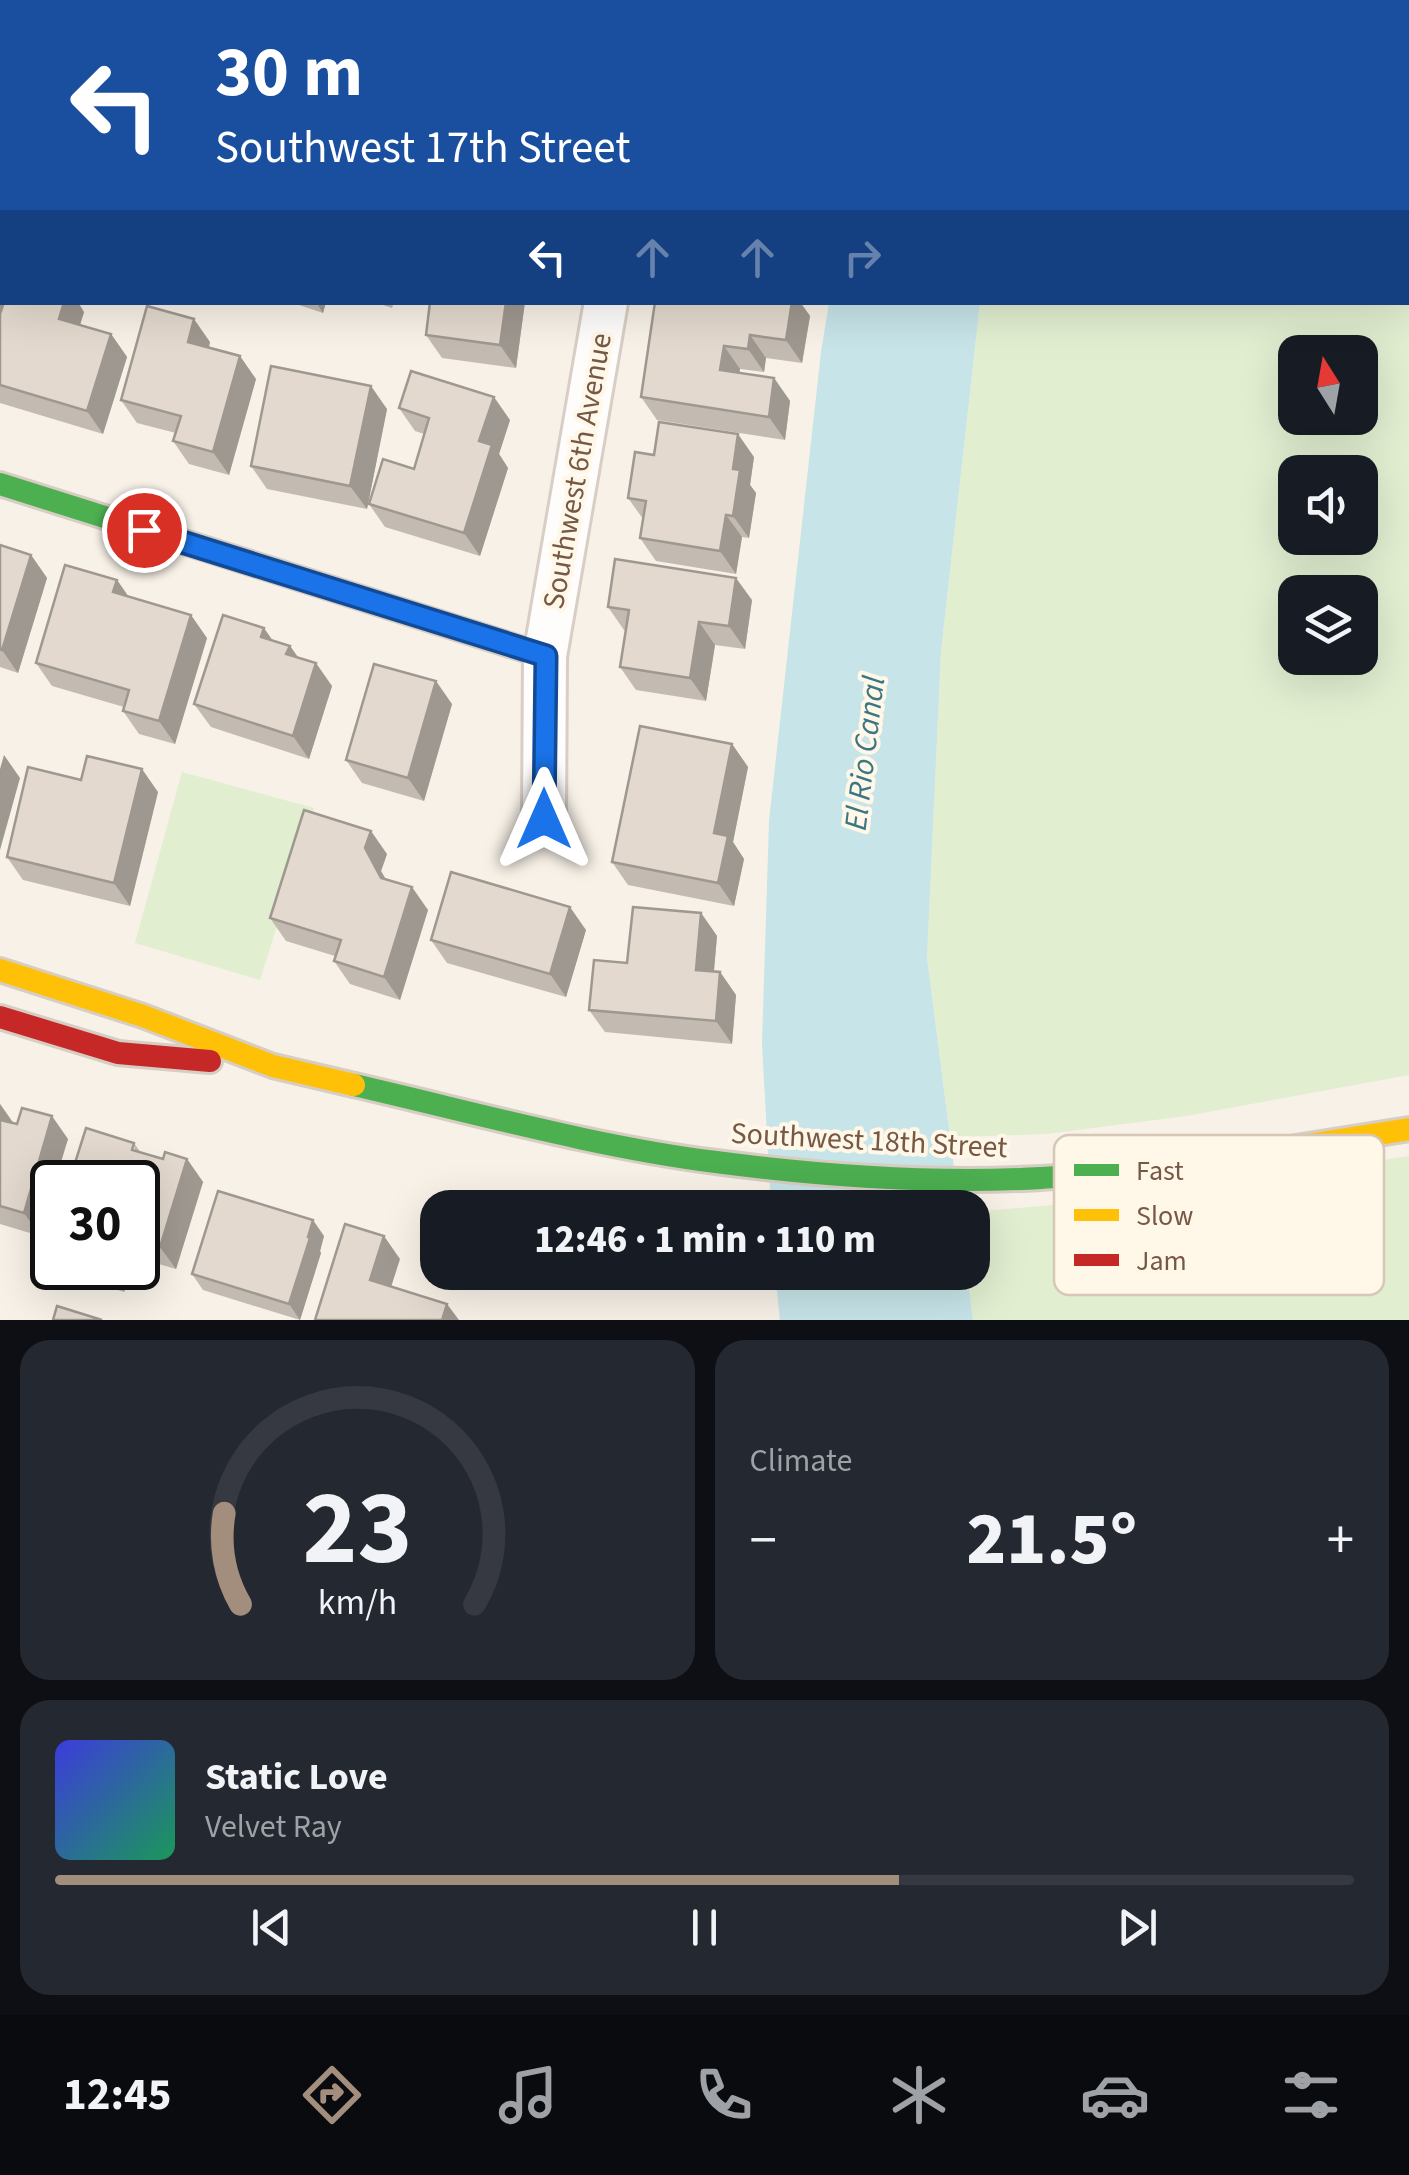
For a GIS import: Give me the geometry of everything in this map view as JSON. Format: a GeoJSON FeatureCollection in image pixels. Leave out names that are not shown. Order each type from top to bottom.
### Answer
{"type":"FeatureCollection","features":[{"type":"Feature","properties":{"kind":"main road"},"geometry":{"type":"LineString","coordinates":[[0,484],[546,656]]}},
{"type":"Feature","properties":{"kind":"main road","name":"Southwest 18th Street"},"geometry":{"type":"LineString","coordinates":[[0,970],[143,1016],[273,1066],[612,1144],[713,1162],[812,1172],[927,1179],[1054,1177]]}},
{"type":"Feature","properties":{"kind":"main road","name":"Southwest 18th Street"},"geometry":{"type":"LineString","coordinates":[[0,1016],[118,1053],[273,1066]]}},
{"type":"Feature","properties":{"kind":"main road","name":"Southwest 18th Street"},"geometry":{"type":"LineString","coordinates":[[1372,1135],[1409,1129]]}},
{"type":"Feature","properties":{"kind":"street","name":"Southwest 6th Avenue"},"geometry":{"type":"LineString","coordinates":[[544,819],[546,656],[605,305]]}},
{"type":"Feature","properties":{"kind":"green space"},"geometry":{"type":"Polygon","coordinates":[[[980,305],[1409,305],[1409,1075],[1186,1116],[1046,1134],[950,1137],[927,958],[941,651],[980,305]]]}},
{"type":"Feature","properties":{"kind":"green space"},"geometry":{"type":"Polygon","coordinates":[[[182,772],[314,808],[260,980],[135,943],[182,772]]]}},
{"type":"Feature","properties":{"kind":"green space"},"geometry":{"type":"Polygon","coordinates":[[[1409,1156],[1409,1320],[973,1320],[969,1290],[990,1290],[990,1210],[1054,1205],[1054,1295],[1384,1295],[1384,1160],[1409,1156]]]}},
{"type":"Feature","properties":{"kind":"water","name":"El Rio Canal"},"geometry":{"type":"Polygon","coordinates":[[[829,305],[980,305],[941,651],[927,958],[957,1190],[770,1190],[762,1044],[769,821],[829,305]]]}},
{"type":"Feature","properties":{"kind":"water"},"geometry":{"type":"Polygon","coordinates":[[[777,1290],[969,1290],[973,1320],[780,1320],[777,1290]]]}},
{"type":"Feature","properties":{"kind":"building"},"geometry":{"type":"Polygon","coordinates":[[[3,305],[63,305],[59,319],[111,334],[87,411],[0,385],[3,305]]]}},
{"type":"Feature","properties":{"kind":"building"},"geometry":{"type":"Polygon","coordinates":[[[430,305],[506,305],[500,345],[426,335],[430,305]]]}},
{"type":"Feature","properties":{"kind":"building"},"geometry":{"type":"Polygon","coordinates":[[[655,305],[792,305],[786,340],[750,335],[748,349],[724,346],[720,370],[774,378],[769,417],[641,397],[655,305]]]}},
{"type":"Feature","properties":{"kind":"building"},"geometry":{"type":"Polygon","coordinates":[[[147,306],[194,319],[188,342],[240,356],[213,452],[173,441],[181,416],[121,400],[147,306]]]}},
{"type":"Feature","properties":{"kind":"building"},"geometry":{"type":"Polygon","coordinates":[[[271,366],[371,386],[350,486],[251,466],[271,366]]]}},
{"type":"Feature","properties":{"kind":"building"},"geometry":{"type":"Polygon","coordinates":[[[411,371],[494,397],[479,441],[492,445],[464,533],[369,504],[383,459],[414,469],[429,418],[399,408],[411,371]]]}},
{"type":"Feature","properties":{"kind":"building"},"geometry":{"type":"Polygon","coordinates":[[[659,422],[738,434],[733,469],[740,470],[733,516],[726,515],[720,551],[640,538],[646,501],[628,498],[635,452],[654,455],[659,422]]]}},
{"type":"Feature","properties":{"kind":"building"},"geometry":{"type":"Polygon","coordinates":[[[0,545],[31,555],[2,650],[0,649],[0,545]]]}},
{"type":"Feature","properties":{"kind":"building"},"geometry":{"type":"Polygon","coordinates":[[[615,559],[736,578],[729,626],[699,622],[690,678],[620,667],[629,610],[608,607],[615,559]]]}},
{"type":"Feature","properties":{"kind":"building"},"geometry":{"type":"Polygon","coordinates":[[[65,565],[117,580],[113,592],[191,615],[159,721],[123,711],[129,690],[36,663],[65,565]]]}},
{"type":"Feature","properties":{"kind":"building"},"geometry":{"type":"Polygon","coordinates":[[[223,615],[264,628],[261,637],[290,646],[286,654],[316,663],[293,736],[194,704],[223,615]]]}},
{"type":"Feature","properties":{"kind":"building"},"geometry":{"type":"Polygon","coordinates":[[[374,664],[436,681],[408,778],[346,760],[374,664]]]}},
{"type":"Feature","properties":{"kind":"building"},"geometry":{"type":"Polygon","coordinates":[[[640,726],[732,744],[714,833],[728,836],[718,883],[612,862],[640,726]]]}},
{"type":"Feature","properties":{"kind":"building"},"geometry":{"type":"Polygon","coordinates":[[[87,756],[142,769],[114,883],[7,857],[28,767],[81,780],[87,756]]]}},
{"type":"Feature","properties":{"kind":"building"},"geometry":{"type":"Polygon","coordinates":[[[304,810],[371,831],[365,848],[381,878],[412,887],[384,977],[334,961],[341,940],[270,918],[304,810]]]}},
{"type":"Feature","properties":{"kind":"building"},"geometry":{"type":"Polygon","coordinates":[[[451,872],[570,907],[550,974],[431,940],[451,872]]]}},
{"type":"Feature","properties":{"kind":"building"},"geometry":{"type":"Polygon","coordinates":[[[633,907],[701,913],[696,970],[720,972],[716,1021],[589,1010],[594,960],[627,963],[633,907]]]}},
{"type":"Feature","properties":{"kind":"building"},"geometry":{"type":"Polygon","coordinates":[[[22,1108],[52,1116],[39,1160],[30,1160],[30,1192],[24,1213],[0,1206],[0,1120],[17,1124],[22,1108]]]}},
{"type":"Feature","properties":{"kind":"building"},"geometry":{"type":"Polygon","coordinates":[[[86,1128],[134,1143],[132,1150],[163,1159],[165,1152],[187,1159],[160,1247],[160,1160],[76,1160],[86,1128]]]}},
{"type":"Feature","properties":{"kind":"building"},"geometry":{"type":"Polygon","coordinates":[[[218,1191],[313,1220],[289,1304],[192,1274],[218,1191]]]}},
{"type":"Feature","properties":{"kind":"building"},"geometry":{"type":"Polygon","coordinates":[[[345,1224],[384,1236],[370,1280],[447,1304],[442,1320],[315,1320],[345,1224]]]}},
{"type":"Feature","properties":{"kind":"building"},"geometry":{"type":"Polygon","coordinates":[[[57,1306],[102,1320],[53,1320],[57,1306]]]}},
{"type":"Feature","properties":{"kind":"traffic: fast"},"geometry":{"type":"LineString","coordinates":[[0,484],[545,656]]}},
{"type":"Feature","properties":{"kind":"traffic: fast"},"geometry":{"type":"LineString","coordinates":[[354,1085],[580,1138],[756,1167],[878,1178],[1054,1177]]}},
{"type":"Feature","properties":{"kind":"traffic: slow"},"geometry":{"type":"LineString","coordinates":[[0,970],[143,1016],[273,1066],[354,1085]]}},
{"type":"Feature","properties":{"kind":"traffic: slow"},"geometry":{"type":"LineString","coordinates":[[1371,1135],[1409,1129]]}},
{"type":"Feature","properties":{"kind":"traffic: jam"},"geometry":{"type":"LineString","coordinates":[[0,1017],[118,1053],[210,1061]]}},
{"type":"Feature","properties":{"kind":"route"},"geometry":{"type":"LineString","coordinates":[[144,530],[546,656],[544,819]]}}]}
